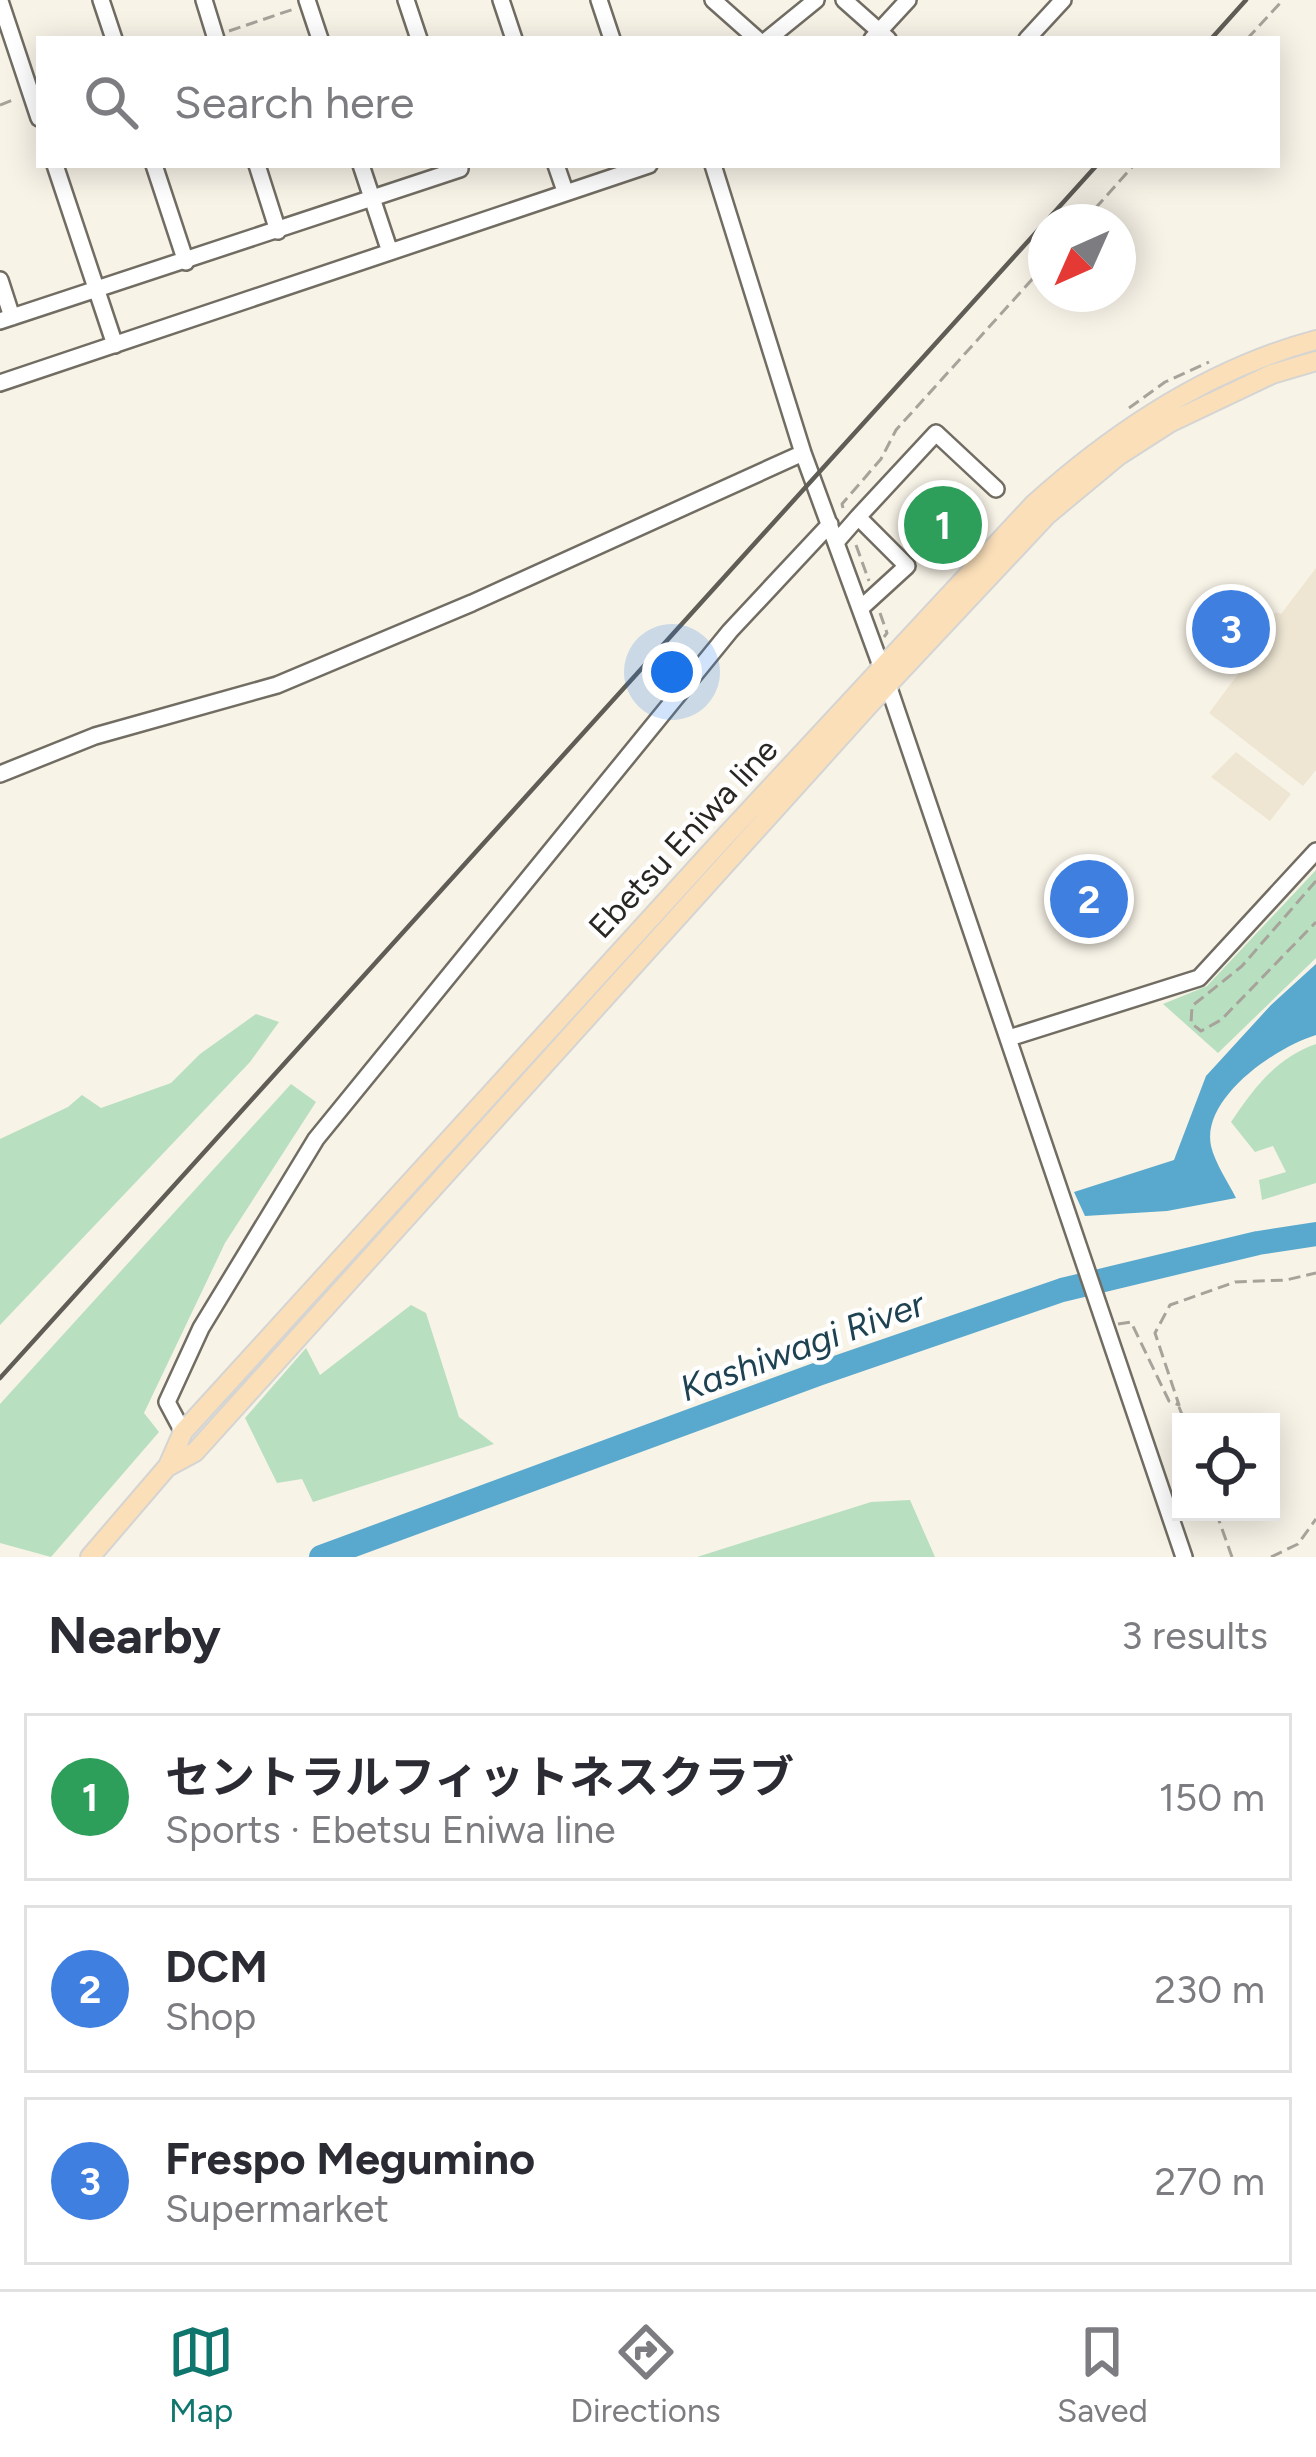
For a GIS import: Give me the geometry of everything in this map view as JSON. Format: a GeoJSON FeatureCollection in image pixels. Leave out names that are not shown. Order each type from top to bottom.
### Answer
{"type":"FeatureCollection","features":[{"type":"Feature","properties":{"kind":"main road","name":"Ebetsu Eniwa line"},"geometry":{"type":"LineString","coordinates":[[168,1466],[195,1452],[1033,505],[1093,454],[1160,407],[1206,383],[1316,340]]}},
{"type":"Feature","properties":{"kind":"main road","name":"Ebetsu Eniwa line"},"geometry":{"type":"LineString","coordinates":[[90,1557],[168,1466],[183,1432],[885,676],[1047,515],[1118,456],[1171,422],[1272,374],[1316,361]]}},
{"type":"Feature","properties":{"kind":"street"},"geometry":{"type":"LineString","coordinates":[[101,0],[113,36]]}},
{"type":"Feature","properties":{"kind":"street"},"geometry":{"type":"LineString","coordinates":[[204,0],[215,36]]}},
{"type":"Feature","properties":{"kind":"street"},"geometry":{"type":"LineString","coordinates":[[406,0],[417,36]]}},
{"type":"Feature","properties":{"kind":"street"},"geometry":{"type":"LineString","coordinates":[[501,0],[513,36]]}},
{"type":"Feature","properties":{"kind":"street"},"geometry":{"type":"LineString","coordinates":[[599,0],[611,36]]}},
{"type":"Feature","properties":{"kind":"street"},"geometry":{"type":"LineString","coordinates":[[713,0],[754,36]]}},
{"type":"Feature","properties":{"kind":"street"},"geometry":{"type":"LineString","coordinates":[[772,36],[816,0]]}},
{"type":"Feature","properties":{"kind":"street"},"geometry":{"type":"LineString","coordinates":[[844,0],[880,36],[908,0]]}},
{"type":"Feature","properties":{"kind":"street"},"geometry":{"type":"LineString","coordinates":[[1030,36],[1063,0]]}},
{"type":"Feature","properties":{"kind":"street"},"geometry":{"type":"LineString","coordinates":[[0,1],[36,109]]}},
{"type":"Feature","properties":{"kind":"street"},"geometry":{"type":"LineString","coordinates":[[308,2],[319,36]]}},
{"type":"Feature","properties":{"kind":"street"},"geometry":{"type":"LineString","coordinates":[[56,168],[115,345]]}},
{"type":"Feature","properties":{"kind":"street"},"geometry":{"type":"LineString","coordinates":[[155,168],[185,262]]}},
{"type":"Feature","properties":{"kind":"street"},"geometry":{"type":"LineString","coordinates":[[258,168],[278,231]]}},
{"type":"Feature","properties":{"kind":"street"},"geometry":{"type":"LineString","coordinates":[[362,168],[390,252]]}},
{"type":"Feature","properties":{"kind":"street"},"geometry":{"type":"LineString","coordinates":[[0,280],[6,319],[460,168]]}},
{"type":"Feature","properties":{"kind":"street"},"geometry":{"type":"LineString","coordinates":[[557,168],[565,191]]}},
{"type":"Feature","properties":{"kind":"street"},"geometry":{"type":"LineString","coordinates":[[0,383],[639,168]]}},
{"type":"Feature","properties":{"kind":"street"},"geometry":{"type":"LineString","coordinates":[[715,168],[803,454],[885,676],[1184,1557]]}},
{"type":"Feature","properties":{"kind":"street"},"geometry":{"type":"LineString","coordinates":[[837,541],[936,433],[996,489]]}},
{"type":"Feature","properties":{"kind":"street"},"geometry":{"type":"LineString","coordinates":[[0,774],[94,736],[277,685],[803,454]]}},
{"type":"Feature","properties":{"kind":"street"},"geometry":{"type":"LineString","coordinates":[[858,517],[907,566],[861,608]]}},
{"type":"Feature","properties":{"kind":"street"},"geometry":{"type":"LineString","coordinates":[[183,1432],[167,1402],[201,1328],[316,1139],[730,632],[830,524]]}},
{"type":"Feature","properties":{"kind":"street"},"geometry":{"type":"LineString","coordinates":[[1009,1038],[1198,978],[1316,851]]}},
{"type":"Feature","properties":{"kind":"path"},"geometry":{"type":"LineString","coordinates":[[1250,36],[1283,0]]}},
{"type":"Feature","properties":{"kind":"path"},"geometry":{"type":"LineString","coordinates":[[221,36],[308,2]]}},
{"type":"Feature","properties":{"kind":"path"},"geometry":{"type":"LineString","coordinates":[[1099,204],[1131,168]]}},
{"type":"Feature","properties":{"kind":"path"},"geometry":{"type":"LineString","coordinates":[[1316,881],[1242,966],[1192,1006],[1191,1023],[1201,1031],[1221,1021],[1316,922]]}},
{"type":"Feature","properties":{"kind":"path"},"geometry":{"type":"LineString","coordinates":[[1182,1413],[1155,1333],[1170,1305],[1235,1282],[1316,1274]]}},
{"type":"Feature","properties":{"kind":"path"},"geometry":{"type":"LineString","coordinates":[[1104,1321],[1131,1322],[1169,1401],[1179,1405]]}},
{"type":"Feature","properties":{"kind":"path"},"geometry":{"type":"LineString","coordinates":[[1271,1557],[1298,1544],[1316,1519]]}},
{"type":"Feature","properties":{"kind":"path"},"geometry":{"type":"LineString","coordinates":[[1219,1521],[1232,1557]]}},
{"type":"Feature","properties":{"kind":"shaded area"},"geometry":{"type":"Polygon","coordinates":[[[1316,568],[1316,770],[1303,786],[1209,713],[1259,646],[1255,641],[1276,612],[1281,614],[1316,568]]]}},
{"type":"Feature","properties":{"kind":"shaded area"},"geometry":{"type":"Polygon","coordinates":[[[1236,752],[1291,794],[1270,821],[1211,777],[1236,752]]]}},
{"type":"Feature","properties":{"kind":"green space"},"geometry":{"type":"Polygon","coordinates":[[[1316,870],[1316,958],[1218,1053],[1163,1004],[1207,986],[1316,870]]]}},
{"type":"Feature","properties":{"kind":"green space"},"geometry":{"type":"Polygon","coordinates":[[[256,1014],[279,1022],[250,1062],[0,1325],[0,1139],[68,1107],[82,1095],[101,1108],[171,1083],[200,1054],[256,1014]]]}},
{"type":"Feature","properties":{"kind":"green space"},"geometry":{"type":"Polygon","coordinates":[[[1316,1044],[1316,1183],[1262,1200],[1259,1180],[1286,1172],[1273,1146],[1255,1152],[1231,1122],[1278,1066],[1316,1044]]]}},
{"type":"Feature","properties":{"kind":"green space"},"geometry":{"type":"Polygon","coordinates":[[[291,1084],[316,1102],[225,1243],[144,1413],[159,1432],[51,1557],[0,1543],[0,1404],[291,1084]]]}},
{"type":"Feature","properties":{"kind":"green space"},"geometry":{"type":"Polygon","coordinates":[[[411,1305],[426,1313],[459,1417],[494,1444],[313,1502],[302,1479],[277,1483],[245,1418],[306,1348],[320,1375],[411,1305]]]}},
{"type":"Feature","properties":{"kind":"green space"},"geometry":{"type":"Polygon","coordinates":[[[910,1500],[935,1557],[697,1557],[871,1502],[910,1500]]]}},
{"type":"Feature","properties":{"kind":"water"},"geometry":{"type":"Polygon","coordinates":[[[1316,964],[1316,1035],[1281,1051],[1245,1077],[1229,1093],[1211,1128],[1213,1152],[1236,1198],[1167,1211],[1085,1216],[1074,1192],[1174,1160],[1206,1076],[1316,964]]]}},
{"type":"Feature","properties":{"kind":"waterway","name":"Kashiwagi River"},"geometry":{"type":"LineString","coordinates":[[321,1557],[818,1374],[1062,1290],[1258,1243],[1316,1234]]}},
{"type":"Feature","properties":{"kind":"railway"},"geometry":{"type":"LineString","coordinates":[[1214,36],[1246,0]]}},
{"type":"Feature","properties":{"kind":"railway"},"geometry":{"type":"LineString","coordinates":[[0,1378],[1094,168]]}},
{"type":"Feature","properties":{"kind":"place","name":"セントラルフィットネスクラブ"},"geometry":{"type":"Point","coordinates":[943,525]}},
{"type":"Feature","properties":{"kind":"place","name":"Frespo Megumino"},"geometry":{"type":"Point","coordinates":[1231,629]}},
{"type":"Feature","properties":{"kind":"place","name":"DCM"},"geometry":{"type":"Point","coordinates":[1089,899]}}]}
